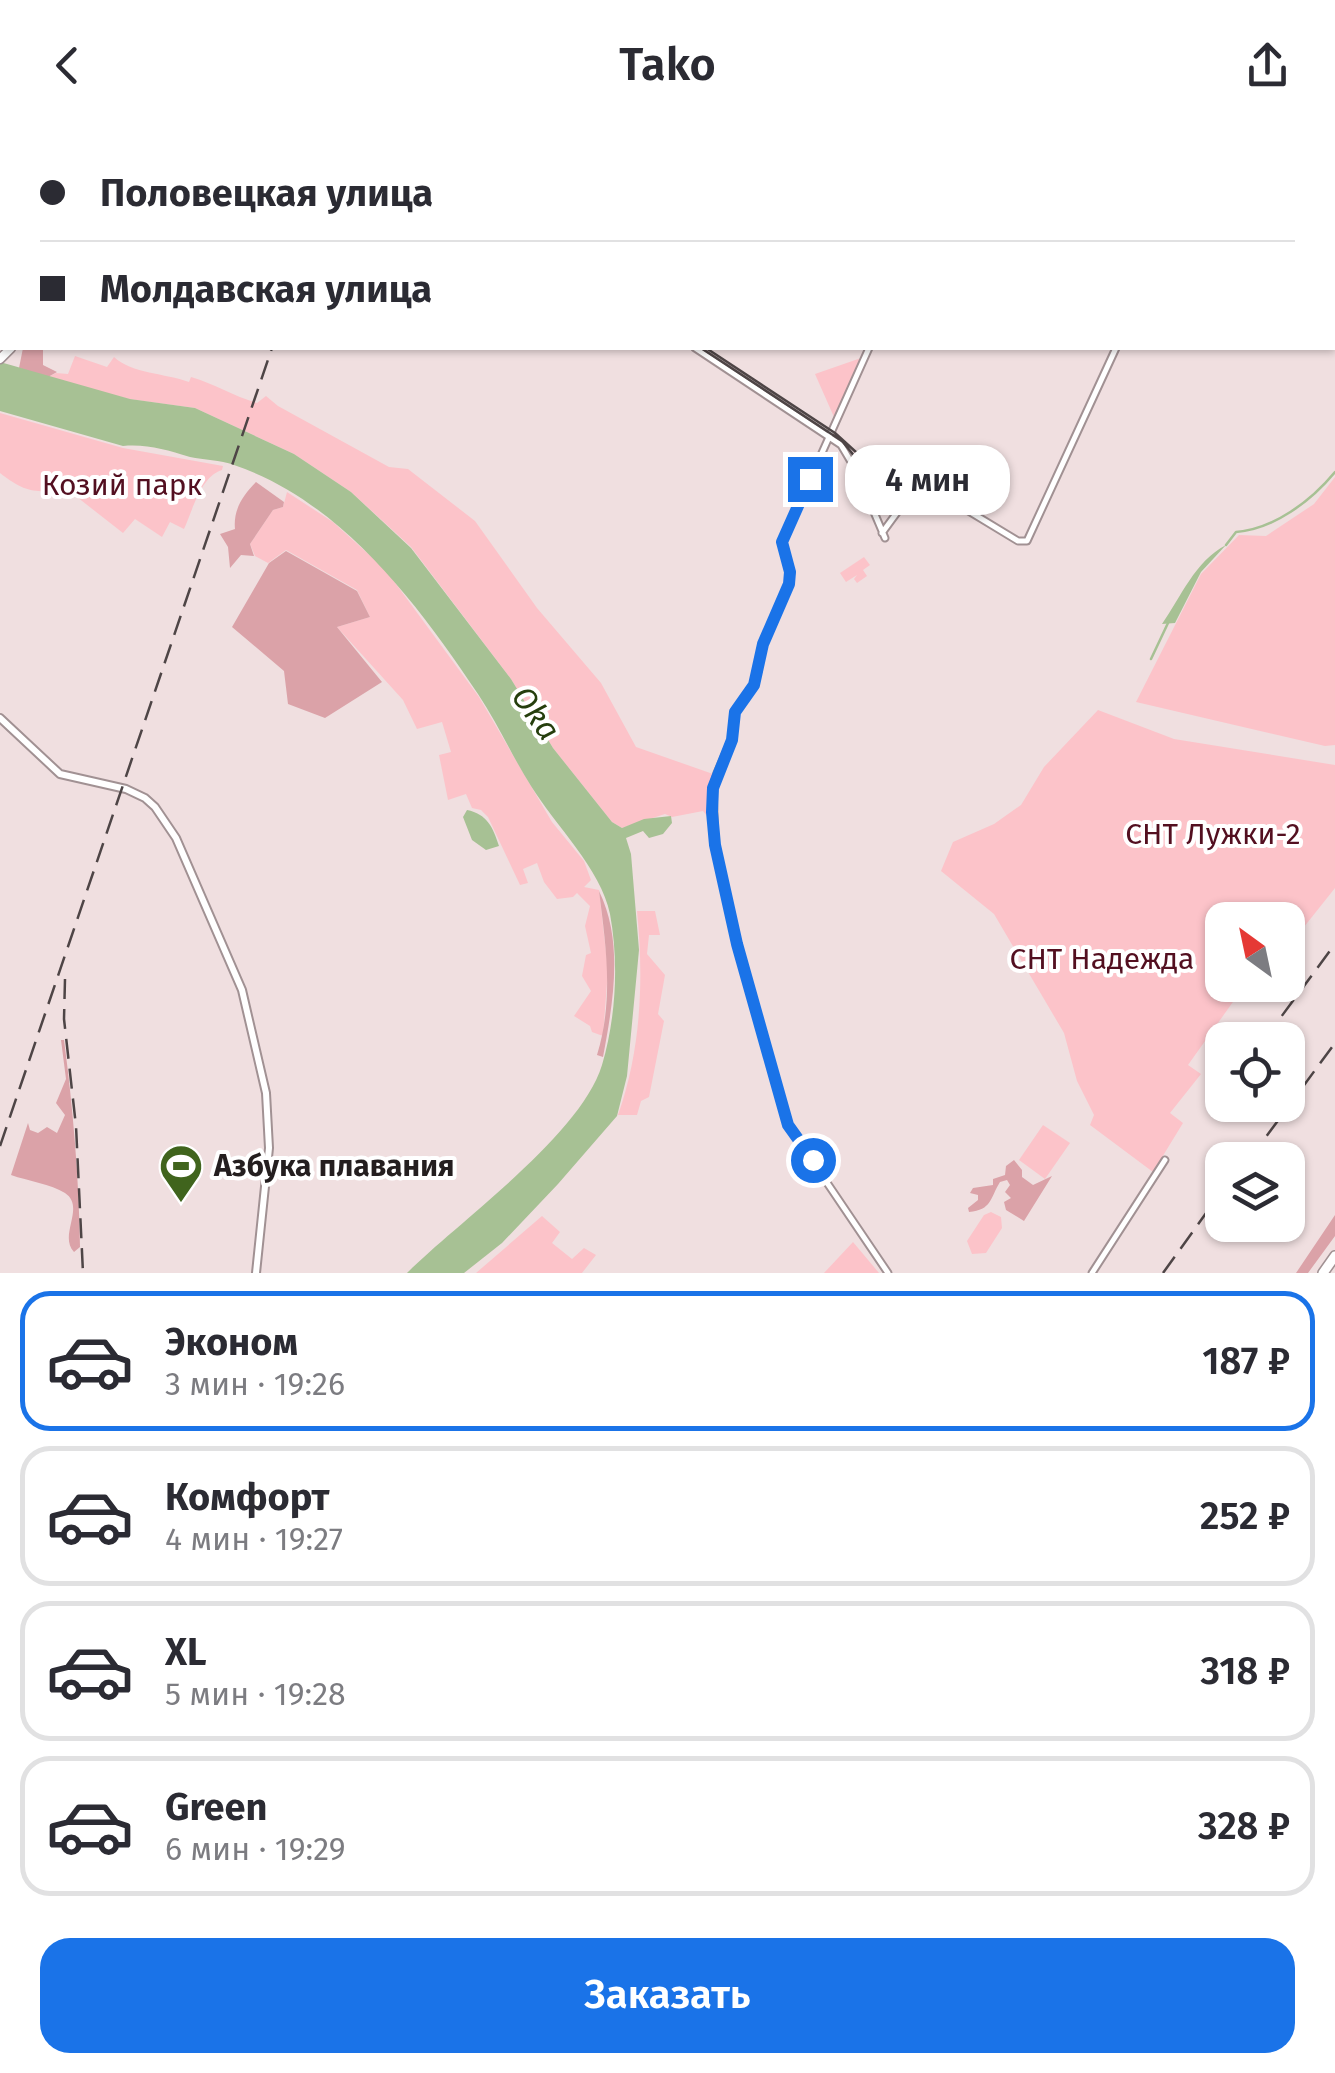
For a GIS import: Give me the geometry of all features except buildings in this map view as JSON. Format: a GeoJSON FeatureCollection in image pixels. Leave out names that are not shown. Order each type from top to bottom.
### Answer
{"type":"FeatureCollection","features":[{"type":"Feature","properties":{"kind":"highway"},"geometry":{"type":"LineString","coordinates":[[1323,1273],[1335,1256]]}},
{"type":"Feature","properties":{"kind":"main road"},"geometry":{"type":"LineString","coordinates":[[0,718],[60,774],[145,798],[176,838],[236,972],[266,1093],[269,1148],[256,1273]]}},
{"type":"Feature","properties":{"kind":"street"},"geometry":{"type":"LineString","coordinates":[[698,350],[831,436],[844,449],[884,535],[921,484],[952,498],[1020,542],[1028,540],[1115,350]]}},
{"type":"Feature","properties":{"kind":"street"},"geometry":{"type":"LineString","coordinates":[[868,350],[782,542],[789,584],[763,644],[754,685],[735,712],[732,740],[717,773],[712,812],[718,861],[788,1125],[888,1273]]}},
{"type":"Feature","properties":{"kind":"street"},"geometry":{"type":"LineString","coordinates":[[1092,1273],[1164,1160]]}},
{"type":"Feature","properties":{"kind":"green space"},"geometry":{"type":"Polygon","coordinates":[[[75,356],[107,367],[114,357],[139,370],[189,382],[191,377],[257,403],[266,396],[389,467],[408,469],[475,521],[537,608],[601,683],[636,747],[713,774],[707,816],[703,811],[672,817],[665,814],[622,828],[612,822],[553,748],[511,679],[411,547],[351,492],[294,454],[195,408],[129,399],[48,377],[68,374],[75,356]]]}},
{"type":"Feature","properties":{"kind":"green space"},"geometry":{"type":"Polygon","coordinates":[[[861,358],[834,417],[815,374],[861,358]]]}},
{"type":"Feature","properties":{"kind":"green space","name":"Козий парк"},"geometry":{"type":"Polygon","coordinates":[[[0,413],[123,448],[223,466],[203,487],[184,529],[170,522],[162,537],[135,519],[123,533],[68,490],[32,490],[0,473],[0,413]]]}},
{"type":"Feature","properties":{"kind":"green space"},"geometry":{"type":"Polygon","coordinates":[[[853,451],[891,485],[892,494],[887,500],[876,498],[853,451]]]}},
{"type":"Feature","properties":{"kind":"green space"},"geometry":{"type":"Polygon","coordinates":[[[1335,477],[1335,745],[1325,746],[1136,702],[1201,574],[1239,535],[1266,536],[1314,504],[1335,477]]]}},
{"type":"Feature","properties":{"kind":"green space"},"geometry":{"type":"Polygon","coordinates":[[[287,492],[333,522],[385,569],[479,697],[552,822],[584,861],[591,880],[584,887],[599,890],[608,970],[603,1036],[574,1016],[591,991],[582,976],[586,955],[591,953],[585,926],[590,906],[577,893],[557,899],[544,882],[537,863],[523,869],[528,883],[520,885],[488,817],[472,808],[466,794],[448,800],[439,755],[451,752],[442,722],[417,729],[403,700],[337,627],[370,617],[357,590],[286,550],[268,563],[255,556],[250,544],[273,510],[283,507],[287,492]]]}},
{"type":"Feature","properties":{"kind":"green space"},"geometry":{"type":"Polygon","coordinates":[[[864,557],[870,565],[863,570],[867,576],[857,583],[857,575],[846,582],[840,573],[864,557]]]}},
{"type":"Feature","properties":{"kind":"green space"},"geometry":{"type":"Polygon","coordinates":[[[1098,710],[1174,739],[1335,765],[1335,888],[1305,926],[1305,902],[1205,902],[1205,1002],[1233,1002],[1219,1022],[1205,1022],[1205,1041],[1188,1065],[1201,1074],[1170,1113],[1183,1123],[1153,1172],[1090,1125],[1094,1115],[1077,1081],[1064,1033],[994,914],[941,871],[953,842],[994,824],[1021,805],[1044,767],[1098,710]]]}},
{"type":"Feature","properties":{"kind":"green space"},"geometry":{"type":"Polygon","coordinates":[[[637,911],[655,911],[660,935],[649,935],[647,954],[665,975],[658,1014],[664,1021],[649,1097],[641,1101],[637,1115],[618,1115],[632,1065],[639,1014],[637,911]]]}},
{"type":"Feature","properties":{"kind":"green space"},"geometry":{"type":"Polygon","coordinates":[[[1043,1125],[1070,1143],[1045,1179],[1019,1160],[1043,1125]]]}},
{"type":"Feature","properties":{"kind":"green space"},"geometry":{"type":"Polygon","coordinates":[[[991,1212],[1001,1217],[1002,1228],[986,1253],[972,1254],[967,1241],[984,1215],[991,1212]]]}},
{"type":"Feature","properties":{"kind":"green space"},"geometry":{"type":"Polygon","coordinates":[[[542,1216],[560,1232],[552,1243],[572,1259],[584,1248],[596,1255],[582,1273],[476,1273],[542,1216]]]}},
{"type":"Feature","properties":{"kind":"green space"},"geometry":{"type":"Polygon","coordinates":[[[853,1242],[879,1273],[824,1273],[853,1242]]]}},
{"type":"Feature","properties":{"kind":"shaded area"},"geometry":{"type":"Polygon","coordinates":[[[23,350],[43,350],[43,365],[57,372],[48,377],[19,368],[23,350]]]}},
{"type":"Feature","properties":{"kind":"shaded area"},"geometry":{"type":"Polygon","coordinates":[[[0,362],[130,399],[195,408],[294,454],[351,492],[411,548],[511,679],[553,748],[612,822],[622,828],[644,819],[671,816],[672,823],[663,834],[649,838],[643,831],[626,838],[631,854],[639,950],[627,1076],[617,1116],[502,1243],[464,1273],[407,1273],[545,1148],[570,1120],[602,1065],[613,1009],[615,970],[610,914],[597,881],[531,786],[485,705],[430,625],[374,559],[342,530],[273,481],[234,465],[157,448],[123,446],[0,411],[0,362]]]}},
{"type":"Feature","properties":{"kind":"shaded area"},"geometry":{"type":"Polygon","coordinates":[[[256,482],[284,502],[283,507],[273,510],[250,544],[254,556],[241,555],[230,568],[228,547],[220,534],[235,529],[240,503],[256,482]]]}},
{"type":"Feature","properties":{"kind":"shaded area"},"geometry":{"type":"Polygon","coordinates":[[[1226,545],[1201,572],[1175,623],[1162,624],[1197,570],[1226,545]]]}},
{"type":"Feature","properties":{"kind":"shaded area"},"geometry":{"type":"Polygon","coordinates":[[[286,551],[357,591],[370,617],[337,627],[382,682],[325,718],[288,704],[284,671],[232,627],[269,563],[286,551]]]}},
{"type":"Feature","properties":{"kind":"shaded area"},"geometry":{"type":"Polygon","coordinates":[[[467,810],[488,822],[499,846],[486,850],[472,840],[463,817],[467,810]]]}},
{"type":"Feature","properties":{"kind":"shaded area"},"geometry":{"type":"Polygon","coordinates":[[[599,891],[612,931],[614,952],[613,994],[603,1057],[597,1055],[607,973],[599,891]]]}},
{"type":"Feature","properties":{"kind":"shaded area"},"geometry":{"type":"Polygon","coordinates":[[[64,1040],[77,1169],[80,1247],[74,1252],[69,1238],[71,1199],[53,1187],[11,1175],[28,1123],[30,1130],[38,1133],[47,1127],[57,1133],[65,1115],[56,1103],[66,1079],[64,1040]]]}},
{"type":"Feature","properties":{"kind":"shaded area"},"geometry":{"type":"Polygon","coordinates":[[[1014,1160],[1022,1177],[1033,1185],[1052,1176],[1024,1221],[1006,1210],[1004,1202],[1011,1198],[1005,1192],[1010,1185],[1007,1180],[1000,1182],[986,1206],[969,1212],[968,1208],[978,1200],[978,1195],[970,1193],[973,1188],[993,1185],[993,1179],[1005,1175],[1006,1166],[1014,1160]]]}},
{"type":"Feature","properties":{"kind":"shaded area"},"geometry":{"type":"Polygon","coordinates":[[[1335,1215],[1335,1236],[1308,1273],[1296,1273],[1335,1215]]]}},
{"type":"Feature","properties":{"kind":"waterway"},"geometry":{"type":"LineString","coordinates":[[1226,545],[1236,532],[1291,512],[1335,472]]}},
{"type":"Feature","properties":{"kind":"waterway"},"geometry":{"type":"LineString","coordinates":[[1151,659],[1168,623]]}},
{"type":"Feature","properties":{"kind":"tram line"},"geometry":{"type":"LineString","coordinates":[[704,350],[842,441],[861,464],[874,500],[890,499],[890,483],[835,433],[709,350]]}},
{"type":"Feature","properties":{"kind":"railway"},"geometry":{"type":"LineString","coordinates":[[0,1146],[271,350]]}},
{"type":"Feature","properties":{"kind":"railway"},"geometry":{"type":"LineString","coordinates":[[1277,1022],[1335,944]]}},
{"type":"Feature","properties":{"kind":"railway"},"geometry":{"type":"LineString","coordinates":[[65,979],[64,1019],[76,1126],[83,1273]]}},
{"type":"Feature","properties":{"kind":"railway"},"geometry":{"type":"LineString","coordinates":[[1262,1142],[1335,1043]]}},
{"type":"Feature","properties":{"kind":"railway"},"geometry":{"type":"LineString","coordinates":[[1163,1273],[1205,1215]]}},
{"type":"Feature","properties":{"kind":"place","name":"Азбука плавания"},"geometry":{"type":"Point","coordinates":[181,1204]}},
{"type":"Feature","properties":{"kind":"route"},"geometry":{"type":"LineString","coordinates":[[810,479],[782,542],[789,584],[763,644],[754,685],[735,712],[732,740],[713,788],[712,812],[715,845],[737,944],[788,1125],[813,1160]]}},
{"type":"Feature","properties":{"kind":"water label","name":"Oka"},"geometry":{"type":"Point","coordinates":[536,713]}},
{"type":"Feature","properties":{"kind":"park label","name":"СНТ Лужки-2"},"geometry":{"type":"Point","coordinates":[1213,834]}},
{"type":"Feature","properties":{"kind":"park label","name":"СНТ Надежда"},"geometry":{"type":"Point","coordinates":[1102,959]}}]}
